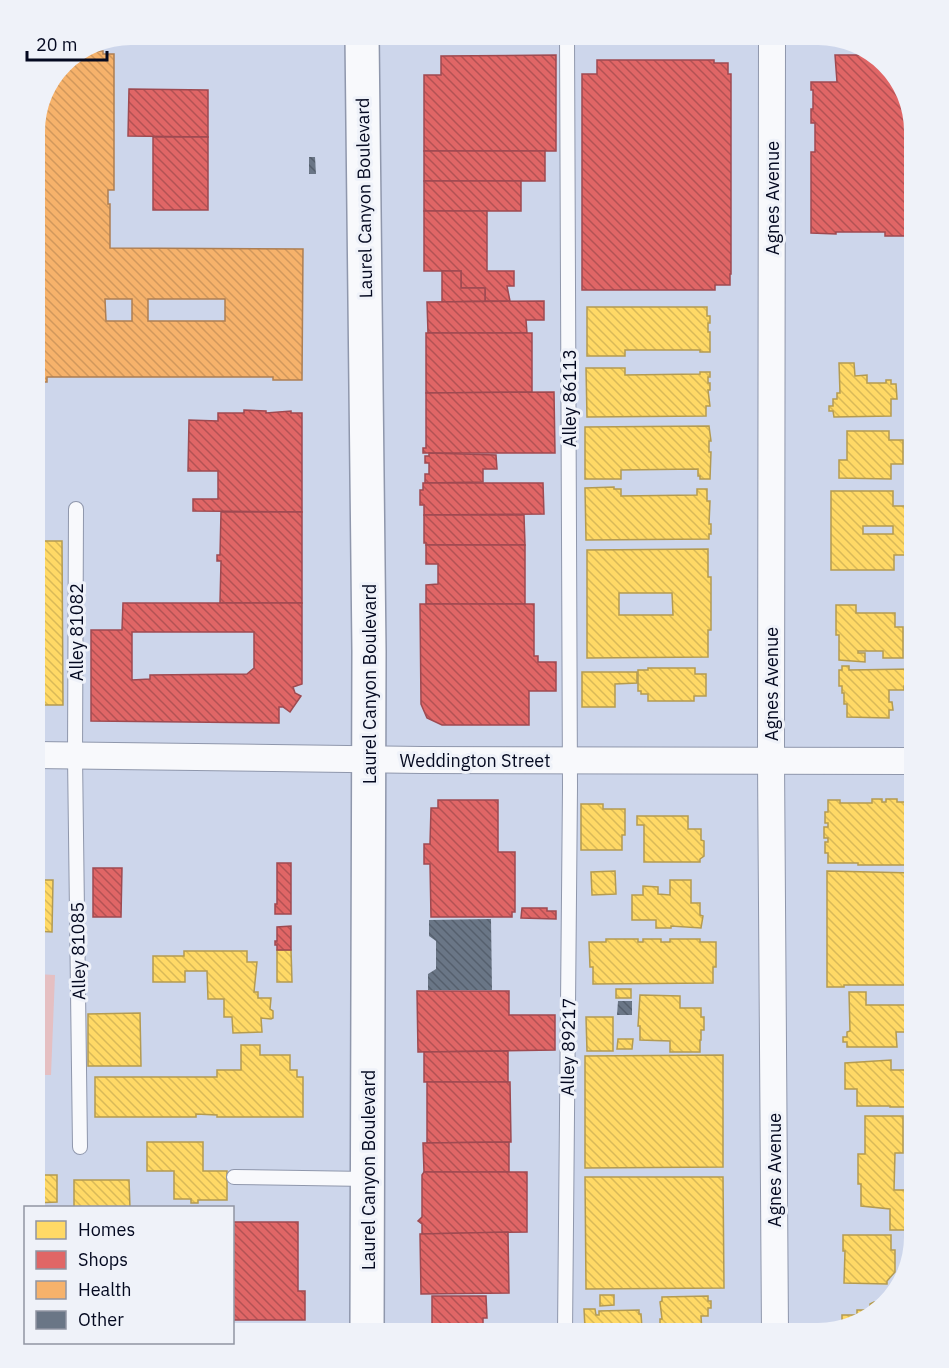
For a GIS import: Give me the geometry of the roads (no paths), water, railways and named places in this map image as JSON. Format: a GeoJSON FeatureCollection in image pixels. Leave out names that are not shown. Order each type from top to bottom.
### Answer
{"type":"FeatureCollection","features":[{"type":"Feature","properties":{"kind":"main road","name":"Laurel Canyon Boulevard"},"geometry":{"type":"LineString","coordinates":[[362,45],[369,760],[367,1323]]}},
{"type":"Feature","properties":{"kind":"street","name":"Agnes Avenue"},"geometry":{"type":"LineString","coordinates":[[772,45],[771,761],[775,1323]]}},
{"type":"Feature","properties":{"kind":"street","name":"Weddington Street"},"geometry":{"type":"LineString","coordinates":[[45,755],[369,760],[904,761]]}},
{"type":"Feature","properties":{"kind":"lane","name":"Alley 86113"},"geometry":{"type":"LineString","coordinates":[[567,45],[570,761]]}},
{"type":"Feature","properties":{"kind":"lane","name":"Alley 81082"},"geometry":{"type":"LineString","coordinates":[[75,756],[76,509]]}},
{"type":"Feature","properties":{"kind":"lane","name":"Alley 81085"},"geometry":{"type":"LineString","coordinates":[[75,756],[80,1147]]}},
{"type":"Feature","properties":{"kind":"lane","name":"Alley 89217"},"geometry":{"type":"LineString","coordinates":[[565,1323],[570,761]]}},
{"type":"Feature","properties":{"kind":"lane"},"geometry":{"type":"LineString","coordinates":[[234,1177],[368,1179]]}}]}
